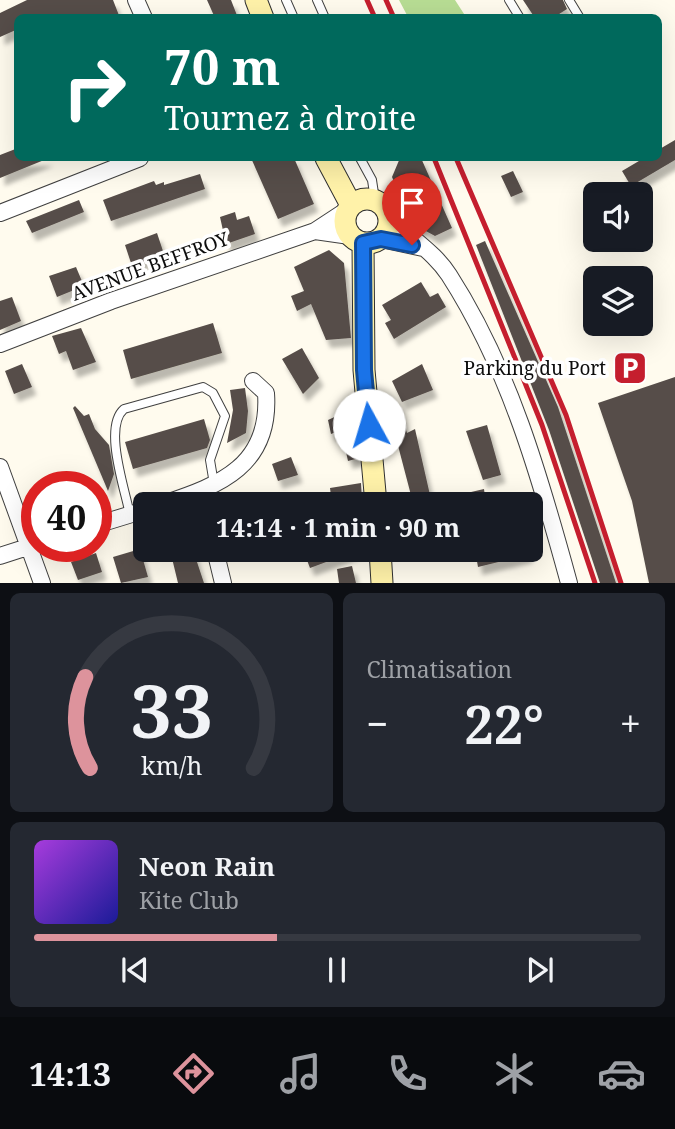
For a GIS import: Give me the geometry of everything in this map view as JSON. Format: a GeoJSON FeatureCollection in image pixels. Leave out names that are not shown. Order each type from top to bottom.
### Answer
{"type":"FeatureCollection","features":[{"type":"Feature","properties":{"kind":"street"},"geometry":{"type":"LineString","coordinates":[[0,214],[132,161]]}},
{"type":"Feature","properties":{"kind":"street"},"geometry":{"type":"LineString","coordinates":[[328,161],[349,208],[345,222],[365,239]]}},
{"type":"Feature","properties":{"kind":"street"},"geometry":{"type":"LineString","coordinates":[[315,232],[362,199],[382,207],[397,225],[430,250],[449,274],[486,344],[513,406],[542,482],[569,583]]}},
{"type":"Feature","properties":{"kind":"street"},"geometry":{"type":"LineString","coordinates":[[365,239],[389,228],[382,207]]}},
{"type":"Feature","properties":{"kind":"street"},"geometry":{"type":"LineString","coordinates":[[315,232],[430,250]]}},
{"type":"Feature","properties":{"kind":"street","name":"AVENUE BEFFROY"},"geometry":{"type":"LineString","coordinates":[[0,344],[135,293],[315,232]]}},
{"type":"Feature","properties":{"kind":"street"},"geometry":{"type":"LineString","coordinates":[[365,239],[364,370],[375,492]]}},
{"type":"Feature","properties":{"kind":"street"},"geometry":{"type":"LineString","coordinates":[[210,492],[236,473],[250,457],[266,420],[266,393],[254,381]]}},
{"type":"Feature","properties":{"kind":"street"},"geometry":{"type":"LineString","coordinates":[[0,467],[21,517]]}},
{"type":"Feature","properties":{"kind":"street"},"geometry":{"type":"LineString","coordinates":[[112,520],[133,513]]}},
{"type":"Feature","properties":{"kind":"street"},"geometry":{"type":"LineString","coordinates":[[0,556],[21,549]]}},
{"type":"Feature","properties":{"kind":"street"},"geometry":{"type":"LineString","coordinates":[[37,562],[42,583]]}},
{"type":"Feature","properties":{"kind":"street"},"geometry":{"type":"LineString","coordinates":[[218,562],[223,583]]}},
{"type":"Feature","properties":{"kind":"street"},"geometry":{"type":"LineString","coordinates":[[381,562],[382,583]]}},
{"type":"Feature","properties":{"kind":"lane"},"geometry":{"type":"LineString","coordinates":[[365,161],[382,207]]}},
{"type":"Feature","properties":{"kind":"lane"},"geometry":{"type":"LineString","coordinates":[[133,498],[113,430],[117,415],[124,409],[203,387],[213,393],[225,416],[210,460],[207,492]]}},
{"type":"Feature","properties":{"kind":"green space"},"geometry":{"type":"Polygon","coordinates":[[[399,0],[455,0],[464,14],[454,14],[406,14],[399,0]]]}},
{"type":"Feature","properties":{"kind":"building"},"geometry":{"type":"Polygon","coordinates":[[[27,0],[113,0],[118,14],[14,14],[14,31],[0,37],[0,13],[27,0]]]}},
{"type":"Feature","properties":{"kind":"building"},"geometry":{"type":"Polygon","coordinates":[[[207,0],[231,0],[236,14],[213,14],[207,0]]]}},
{"type":"Feature","properties":{"kind":"building"},"geometry":{"type":"Polygon","coordinates":[[[523,0],[563,0],[567,9],[559,14],[532,14],[523,0]]]}},
{"type":"Feature","properties":{"kind":"building"},"geometry":{"type":"Polygon","coordinates":[[[675,140],[675,160],[638,182],[629,182],[622,171],[639,161],[662,161],[662,148],[675,140]]]}},
{"type":"Feature","properties":{"kind":"building"},"geometry":{"type":"Polygon","coordinates":[[[14,150],[14,161],[42,161],[0,178],[0,155],[14,150]]]}},
{"type":"Feature","properties":{"kind":"building"},"geometry":{"type":"Polygon","coordinates":[[[252,161],[295,161],[314,204],[278,219],[252,161]]]}},
{"type":"Feature","properties":{"kind":"building"},"geometry":{"type":"Polygon","coordinates":[[[399,161],[422,161],[452,228],[435,236],[413,224],[392,177],[399,161]]]}},
{"type":"Feature","properties":{"kind":"building"},"geometry":{"type":"Polygon","coordinates":[[[513,171],[523,192],[511,197],[501,176],[513,171]]]}},
{"type":"Feature","properties":{"kind":"building"},"geometry":{"type":"Polygon","coordinates":[[[200,174],[205,189],[111,221],[103,200],[154,181],[156,185],[164,182],[164,185],[200,174]]]}},
{"type":"Feature","properties":{"kind":"building"},"geometry":{"type":"Polygon","coordinates":[[[79,200],[84,212],[32,233],[26,221],[79,200]]]}},
{"type":"Feature","properties":{"kind":"building"},"geometry":{"type":"Polygon","coordinates":[[[235,212],[237,220],[249,216],[255,234],[226,244],[220,217],[235,212]]]}},
{"type":"Feature","properties":{"kind":"building"},"geometry":{"type":"Polygon","coordinates":[[[157,233],[164,254],[132,266],[125,245],[157,233]]]}},
{"type":"Feature","properties":{"kind":"building"},"geometry":{"type":"Polygon","coordinates":[[[485,241],[558,407],[616,583],[600,583],[549,430],[476,245],[485,241]]]}},
{"type":"Feature","properties":{"kind":"building"},"geometry":{"type":"Polygon","coordinates":[[[329,250],[344,263],[351,338],[326,340],[311,304],[297,311],[291,296],[304,291],[294,267],[329,250]]]}},
{"type":"Feature","properties":{"kind":"building"},"geometry":{"type":"Polygon","coordinates":[[[76,267],[84,286],[57,297],[49,276],[76,267]]]}},
{"type":"Feature","properties":{"kind":"building"},"geometry":{"type":"Polygon","coordinates":[[[421,282],[430,297],[438,293],[446,307],[394,339],[385,323],[391,320],[382,305],[421,282]]]}},
{"type":"Feature","properties":{"kind":"building"},"geometry":{"type":"Polygon","coordinates":[[[12,297],[21,321],[0,330],[0,301],[12,297]]]}},
{"type":"Feature","properties":{"kind":"building"},"geometry":{"type":"Polygon","coordinates":[[[213,323],[222,353],[131,379],[123,350],[213,323]]]}},
{"type":"Feature","properties":{"kind":"building"},"geometry":{"type":"Polygon","coordinates":[[[81,328],[96,362],[73,370],[66,351],[59,354],[52,336],[81,328]]]}},
{"type":"Feature","properties":{"kind":"building"},"geometry":{"type":"Polygon","coordinates":[[[302,348],[319,378],[303,394],[282,359],[302,348]]]}},
{"type":"Feature","properties":{"kind":"building"},"geometry":{"type":"Polygon","coordinates":[[[22,364],[32,387],[14,394],[5,371],[22,364]]]}},
{"type":"Feature","properties":{"kind":"building"},"geometry":{"type":"Polygon","coordinates":[[[422,364],[433,390],[402,402],[392,381],[422,364]]]}},
{"type":"Feature","properties":{"kind":"building"},"geometry":{"type":"Polygon","coordinates":[[[675,377],[675,583],[649,583],[632,501],[598,403],[675,377]]]}},
{"type":"Feature","properties":{"kind":"building"},"geometry":{"type":"Polygon","coordinates":[[[245,388],[248,411],[246,433],[227,443],[233,410],[230,390],[245,388]]]}},
{"type":"Feature","properties":{"kind":"building"},"geometry":{"type":"Polygon","coordinates":[[[397,404],[407,433],[415,429],[429,492],[410,492],[396,438],[392,439],[381,412],[397,404]]]}},
{"type":"Feature","properties":{"kind":"building"},"geometry":{"type":"Polygon","coordinates":[[[75,406],[84,416],[89,414],[95,429],[109,445],[114,474],[112,480],[112,471],[100,471],[73,408],[75,406]]]}},
{"type":"Feature","properties":{"kind":"building"},"geometry":{"type":"Polygon","coordinates":[[[341,414],[346,423],[355,419],[359,458],[348,461],[341,430],[331,434],[328,420],[341,414]]]}},
{"type":"Feature","properties":{"kind":"building"},"geometry":{"type":"Polygon","coordinates":[[[204,419],[210,440],[207,448],[133,469],[125,442],[204,419]]]}},
{"type":"Feature","properties":{"kind":"building"},"geometry":{"type":"Polygon","coordinates":[[[487,425],[501,475],[483,480],[466,431],[487,425]]]}},
{"type":"Feature","properties":{"kind":"building"},"geometry":{"type":"Polygon","coordinates":[[[291,457],[298,475],[278,481],[272,464],[291,457]]]}},
{"type":"Feature","properties":{"kind":"building"},"geometry":{"type":"Polygon","coordinates":[[[361,483],[362,492],[330,492],[330,488],[361,483]]]}},
{"type":"Feature","properties":{"kind":"building"},"geometry":{"type":"Polygon","coordinates":[[[133,551],[133,562],[144,562],[148,577],[121,583],[113,557],[133,551]]]}},
{"type":"Feature","properties":{"kind":"building"},"geometry":{"type":"Polygon","coordinates":[[[71,562],[99,562],[102,572],[78,580],[71,562]]]}},
{"type":"Feature","properties":{"kind":"building"},"geometry":{"type":"Polygon","coordinates":[[[173,562],[197,562],[204,583],[178,583],[173,562]]]}},
{"type":"Feature","properties":{"kind":"building"},"geometry":{"type":"Polygon","coordinates":[[[308,562],[326,562],[310,568],[308,562]]]}},
{"type":"Feature","properties":{"kind":"building"},"geometry":{"type":"Polygon","coordinates":[[[477,562],[499,562],[478,567],[477,562]]]}},
{"type":"Feature","properties":{"kind":"building"},"geometry":{"type":"Polygon","coordinates":[[[352,566],[356,583],[339,583],[337,569],[352,566]]]}},
{"type":"Feature","properties":{"kind":"railway"},"geometry":{"type":"LineString","coordinates":[[367,0],[373,14]]}},
{"type":"Feature","properties":{"kind":"railway"},"geometry":{"type":"LineString","coordinates":[[386,0],[392,14]]}},
{"type":"Feature","properties":{"kind":"railway"},"geometry":{"type":"LineString","coordinates":[[435,161],[542,425],[595,583]]}},
{"type":"Feature","properties":{"kind":"railway"},"geometry":{"type":"LineString","coordinates":[[457,161],[566,415],[621,583]]}},
{"type":"Feature","properties":{"kind":"place","name":"Parking du Port"},"geometry":{"type":"Point","coordinates":[630,368]}},
{"type":"Feature","properties":{"kind":"route"},"geometry":{"type":"LineString","coordinates":[[369,425],[364,370],[363,243],[381,239],[412,245]]}}]}
